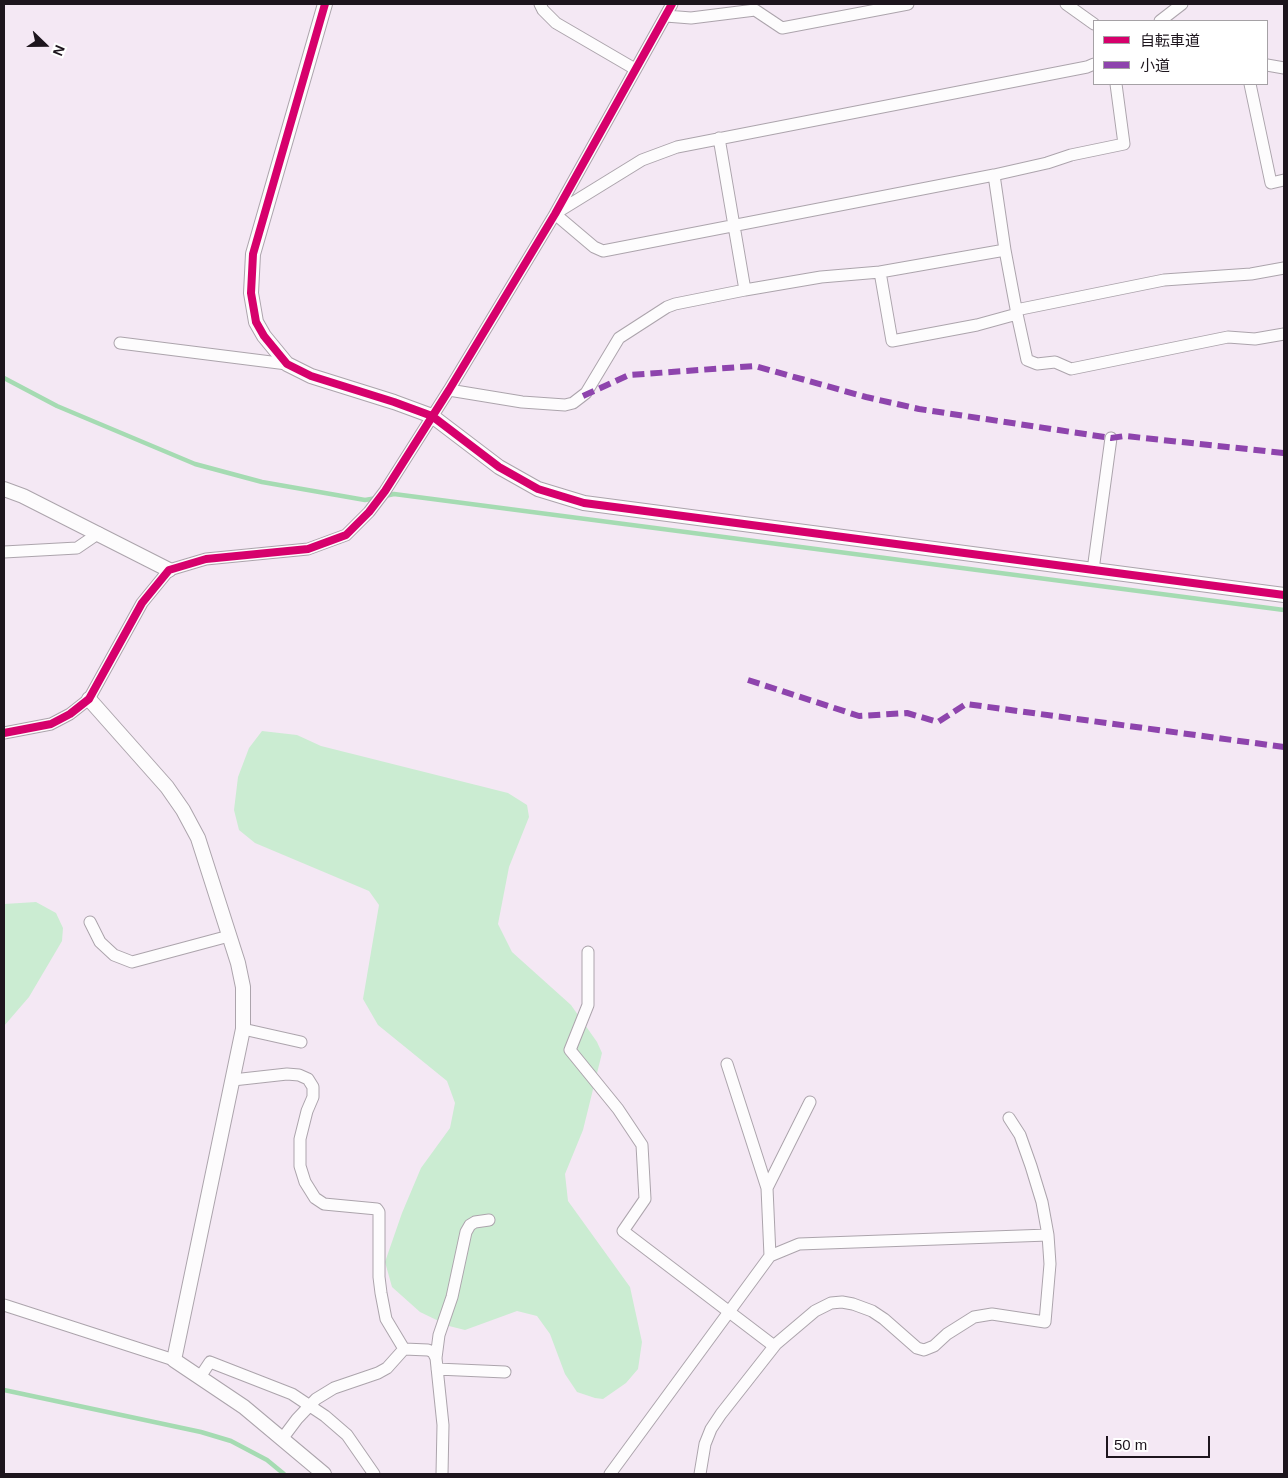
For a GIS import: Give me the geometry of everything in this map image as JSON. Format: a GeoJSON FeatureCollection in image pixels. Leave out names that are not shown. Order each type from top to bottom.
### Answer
{"type":"FeatureCollection","features":[{"type":"Feature","properties":{"kind":"street"},"geometry":{"type":"LineString","coordinates":[[287,364],[264,336],[256,322],[251,293],[253,254],[325,4]]}},
{"type":"Feature","properties":{"kind":"street"},"geometry":{"type":"LineString","coordinates":[[540,4],[543,10],[556,23],[635,69]]}},
{"type":"Feature","properties":{"kind":"street"},"geometry":{"type":"LineString","coordinates":[[4,733],[51,724],[70,714],[89,699],[142,602],[169,570],[206,559],[308,549],[346,535],[369,512],[385,491],[449,390],[555,214],[672,4]]}},
{"type":"Feature","properties":{"kind":"street"},"geometry":{"type":"LineString","coordinates":[[666,16],[691,18],[755,10],[782,28],[908,4]]}},
{"type":"Feature","properties":{"kind":"street"},"geometry":{"type":"LineString","coordinates":[[1066,4],[1093,23]]}},
{"type":"Feature","properties":{"kind":"street"},"geometry":{"type":"LineString","coordinates":[[1161,20],[1182,4]]}},
{"type":"Feature","properties":{"kind":"street"},"geometry":{"type":"LineString","coordinates":[[555,214],[642,160],[677,147],[1058,73],[1093,64]]}},
{"type":"Feature","properties":{"kind":"street"},"geometry":{"type":"LineString","coordinates":[[1268,65],[1284,68]]}},
{"type":"Feature","properties":{"kind":"street"},"geometry":{"type":"LineString","coordinates":[[555,214],[594,247],[603,251],[994,175],[1071,155],[1124,144],[1116,85]]}},
{"type":"Feature","properties":{"kind":"street"},"geometry":{"type":"LineString","coordinates":[[1250,85],[1271,183],[1284,180]]}},
{"type":"Feature","properties":{"kind":"street"},"geometry":{"type":"LineString","coordinates":[[719,138],[746,290]]}},
{"type":"Feature","properties":{"kind":"street"},"geometry":{"type":"LineString","coordinates":[[994,175],[1005,250],[1027,360],[1037,364],[1055,362],[1071,369],[1228,337],[1255,339],[1284,334]]}},
{"type":"Feature","properties":{"kind":"street"},"geometry":{"type":"LineString","coordinates":[[449,390],[522,402],[565,405],[573,403],[586,392],[619,338],[675,304],[822,277],[880,272],[1005,250]]}},
{"type":"Feature","properties":{"kind":"street"},"geometry":{"type":"LineString","coordinates":[[880,272],[892,340],[977,325],[1017,312],[1164,280],[1251,274],[1284,268]]}},
{"type":"Feature","properties":{"kind":"street"},"geometry":{"type":"LineString","coordinates":[[120,342],[287,364],[312,376],[432,416],[499,467],[538,489],[584,503],[1284,595]]}},
{"type":"Feature","properties":{"kind":"street"},"geometry":{"type":"LineString","coordinates":[[1092,570],[1111,438]]}},
{"type":"Feature","properties":{"kind":"street"},"geometry":{"type":"LineString","coordinates":[[4,489],[23,496],[99,533],[169,570]]}},
{"type":"Feature","properties":{"kind":"street"},"geometry":{"type":"LineString","coordinates":[[4,552],[77,548],[99,533]]}},
{"type":"Feature","properties":{"kind":"street"},"geometry":{"type":"LineString","coordinates":[[89,699],[167,787],[198,838],[243,987],[243,1029],[174,1360]]}},
{"type":"Feature","properties":{"kind":"street"},"geometry":{"type":"LineString","coordinates":[[90,922],[100,942],[114,955],[132,962],[229,936]]}},
{"type":"Feature","properties":{"kind":"street"},"geometry":{"type":"LineString","coordinates":[[588,952],[588,1005],[570,1050],[618,1109],[642,1145],[645,1200],[623,1231],[774,1346]]}},
{"type":"Feature","properties":{"kind":"street"},"geometry":{"type":"LineString","coordinates":[[243,1029],[301,1042]]}},
{"type":"Feature","properties":{"kind":"street"},"geometry":{"type":"LineString","coordinates":[[727,1064],[767,1188],[770,1256]]}},
{"type":"Feature","properties":{"kind":"street"},"geometry":{"type":"LineString","coordinates":[[233,1080],[287,1074],[299,1075],[308,1079],[313,1087],[313,1097],[307,1111],[300,1139],[300,1166],[315,1198],[324,1204],[377,1209],[380,1212],[380,1293],[386,1319],[404,1349]]}},
{"type":"Feature","properties":{"kind":"street"},"geometry":{"type":"LineString","coordinates":[[767,1188],[810,1102]]}},
{"type":"Feature","properties":{"kind":"street"},"geometry":{"type":"LineString","coordinates":[[700,1474],[705,1444],[711,1429],[774,1346],[815,1311],[831,1303],[853,1304],[872,1311],[917,1348],[924,1350],[934,1346],[947,1334],[974,1317],[992,1314],[1046,1322],[1050,1264],[1048,1235],[1042,1202],[1031,1166],[1020,1135],[1009,1118]]}},
{"type":"Feature","properties":{"kind":"street"},"geometry":{"type":"LineString","coordinates":[[436,1363],[439,1335],[452,1297],[466,1232],[470,1225],[475,1222],[489,1220]]}},
{"type":"Feature","properties":{"kind":"street"},"geometry":{"type":"LineString","coordinates":[[610,1474],[770,1256],[799,1244],[1048,1235]]}},
{"type":"Feature","properties":{"kind":"street"},"geometry":{"type":"LineString","coordinates":[[4,1305],[174,1360],[244,1407],[324,1474]]}},
{"type":"Feature","properties":{"kind":"street"},"geometry":{"type":"LineString","coordinates":[[404,1349],[433,1352],[443,1425],[442,1474]]}},
{"type":"Feature","properties":{"kind":"street"},"geometry":{"type":"LineString","coordinates":[[282,1439],[316,1398],[334,1388],[378,1373],[387,1368],[404,1349]]}},
{"type":"Feature","properties":{"kind":"street"},"geometry":{"type":"LineString","coordinates":[[200,1376],[210,1362],[292,1394],[310,1405],[347,1435],[374,1474]]}},
{"type":"Feature","properties":{"kind":"street"},"geometry":{"type":"LineString","coordinates":[[436,1363],[505,1372]]}},
{"type":"Feature","properties":{"kind":"green space"},"geometry":{"type":"Polygon","coordinates":[[[262,731],[297,735],[321,746],[508,793],[527,805],[529,817],[509,867],[498,924],[512,952],[571,1005],[597,1042],[602,1053],[583,1130],[565,1174],[568,1201],[630,1287],[642,1342],[638,1369],[626,1383],[603,1399],[577,1392],[565,1374],[550,1334],[537,1316],[517,1311],[465,1330],[449,1326],[420,1312],[392,1287],[385,1262],[402,1213],[421,1168],[450,1128],[455,1103],[447,1081],[378,1025],[363,999],[379,905],[369,891],[255,843],[239,830],[234,810],[238,777],[249,748],[262,731]]]}},
{"type":"Feature","properties":{"kind":"green space"},"geometry":{"type":"Polygon","coordinates":[[[36,902],[56,913],[63,928],[62,941],[29,997],[4,1026],[4,904],[36,902]]]}},
{"type":"Feature","properties":{"kind":"waterway"},"geometry":{"type":"LineString","coordinates":[[4,378],[57,406],[195,464],[262,482],[365,500],[377,498]]}},
{"type":"Feature","properties":{"kind":"waterway"},"geometry":{"type":"LineString","coordinates":[[385,496],[394,494],[1284,610]]}},
{"type":"Feature","properties":{"kind":"waterway"},"geometry":{"type":"LineString","coordinates":[[4,1390],[201,1432],[231,1441],[267,1460],[284,1474]]}},
{"type":"Feature","properties":{"kind":"marked path"},"geometry":{"type":"LineString","coordinates":[[583,396],[629,375],[755,366],[866,397],[919,409],[1111,438],[1125,436],[1284,453]]}},
{"type":"Feature","properties":{"kind":"marked path"},"geometry":{"type":"LineString","coordinates":[[748,680],[859,716],[907,713],[938,722],[966,704],[1284,747]]}},
{"type":"Feature","properties":{"kind":"cycle path"},"geometry":{"type":"LineString","coordinates":[[325,4],[253,254],[251,293],[256,322],[264,336],[287,364],[311,376],[432,416],[499,467],[538,489],[584,503],[1284,595]]}},
{"type":"Feature","properties":{"kind":"cycle path"},"geometry":{"type":"LineString","coordinates":[[4,733],[51,724],[70,714],[89,699],[142,603],[169,570],[206,559],[308,549],[346,535],[369,512],[385,491],[449,390],[555,214],[672,4]]}}]}
